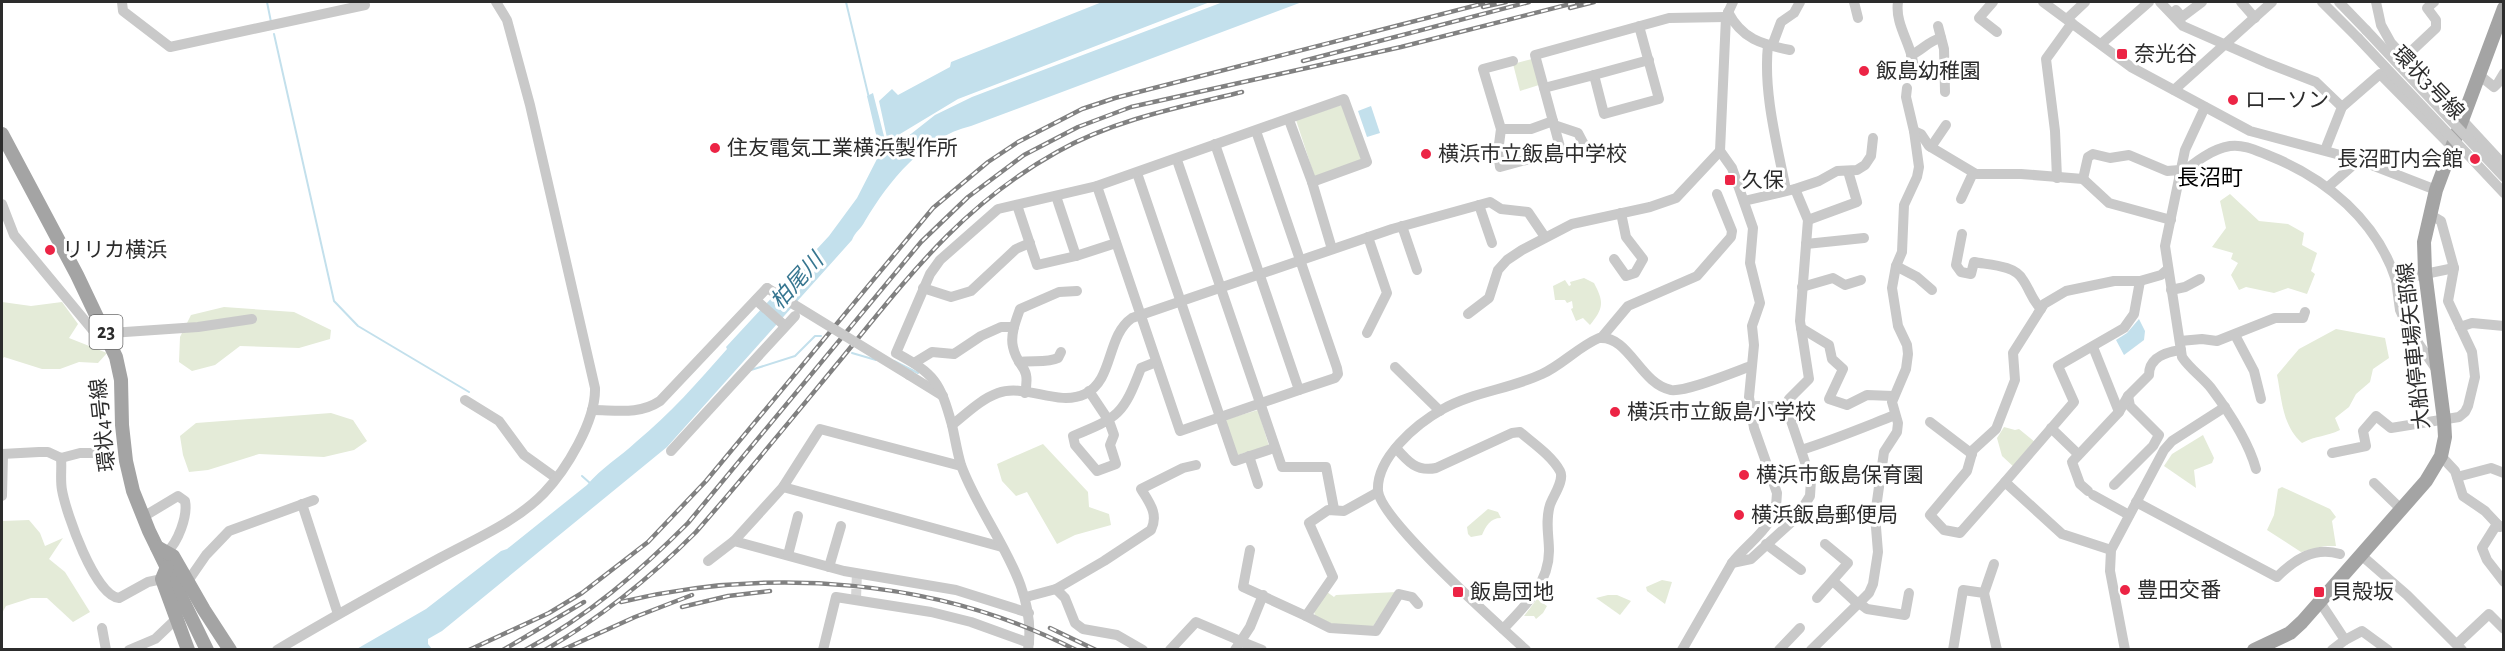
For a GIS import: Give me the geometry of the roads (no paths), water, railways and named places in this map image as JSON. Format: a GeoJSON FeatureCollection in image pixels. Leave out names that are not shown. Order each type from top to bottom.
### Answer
{"type":"FeatureCollection","features":[{"type":"Feature","properties":{"kind":"main road","name":"大船停車場矢部線"},"geometry":{"type":"LineString","coordinates":[[2254,650],[2290,633],[2320,602],[2426,481],[2441,456],[2445,438],[2444,420],[2425,272],[2424,242],[2436,190],[2504,8]]}},
{"type":"Feature","properties":{"kind":"main road","name":"環状4号線"},"geometry":{"type":"LineString","coordinates":[[2,134],[106,333],[116,357],[121,380],[122,425],[126,460],[133,491],[143,517],[162,550],[207,650]]}},
{"type":"Feature","properties":{"kind":"main road","name":"23"},"geometry":{"type":"LineString","coordinates":[[162,550],[172,556],[175,620],[188,650]]}},
{"type":"Feature","properties":{"kind":"main road","name":"23"},"geometry":{"type":"LineString","coordinates":[[173,577],[230,650]]}},
{"type":"Feature","properties":{"kind":"street"},"geometry":{"type":"LineString","coordinates":[[122,2],[123,11],[170,47],[365,5]]}},
{"type":"Feature","properties":{"kind":"street"},"geometry":{"type":"LineString","coordinates":[[277,650],[519,513],[544,493],[556,478],[578,442],[592,410],[595,388],[530,105],[507,20],[496,2]]}},
{"type":"Feature","properties":{"kind":"street"},"geometry":{"type":"LineString","coordinates":[[1732,563],[1751,559],[1794,519],[1810,496],[1811,480],[1786,406],[1789,399],[1809,379],[1802,328],[1802,288],[1808,220],[1791,189],[1767,94],[1770,46],[1781,22],[1794,13],[1800,2]]}},
{"type":"Feature","properties":{"kind":"street"},"geometry":{"type":"LineString","coordinates":[[1854,2],[1858,18]]}},
{"type":"Feature","properties":{"kind":"street"},"geometry":{"type":"LineString","coordinates":[[1898,2],[1899,20],[1915,66],[1913,77]]}},
{"type":"Feature","properties":{"kind":"street"},"geometry":{"type":"LineString","coordinates":[[1993,2],[1979,18],[1997,32]]}},
{"type":"Feature","properties":{"kind":"street"},"geometry":{"type":"LineString","coordinates":[[2043,2],[2131,67],[2257,134],[2359,160],[2436,190]]}},
{"type":"Feature","properties":{"kind":"street"},"geometry":{"type":"LineString","coordinates":[[2057,178],[2055,131],[2046,59],[2069,21],[2085,2]]}},
{"type":"Feature","properties":{"kind":"street"},"geometry":{"type":"LineString","coordinates":[[2101,44],[2149,2]]}},
{"type":"Feature","properties":{"kind":"street"},"geometry":{"type":"LineString","coordinates":[[2160,2],[2183,26],[2316,82],[2342,107]]}},
{"type":"Feature","properties":{"kind":"street"},"geometry":{"type":"LineString","coordinates":[[2167,2],[2182,17],[2202,2]]}},
{"type":"Feature","properties":{"kind":"street"},"geometry":{"type":"LineString","coordinates":[[2241,2],[2255,18]]}},
{"type":"Feature","properties":{"kind":"street"},"geometry":{"type":"LineString","coordinates":[[2174,90],[2272,2]]}},
{"type":"Feature","properties":{"kind":"street","name":"環状3号線"},"geometry":{"type":"LineString","coordinates":[[2322,2],[2362,34],[2504,193]]}},
{"type":"Feature","properties":{"kind":"street"},"geometry":{"type":"LineString","coordinates":[[2339,2],[2362,34],[2504,177]]}},
{"type":"Feature","properties":{"kind":"street"},"geometry":{"type":"LineString","coordinates":[[2376,2],[2385,34],[2404,58],[2504,165]]}},
{"type":"Feature","properties":{"kind":"street"},"geometry":{"type":"LineString","coordinates":[[2404,58],[2436,28],[2436,20],[2427,8],[2434,2]]}},
{"type":"Feature","properties":{"kind":"street"},"geometry":{"type":"LineString","coordinates":[[1729,10],[1740,30],[1770,46],[1790,50]]}},
{"type":"Feature","properties":{"kind":"street"},"geometry":{"type":"LineString","coordinates":[[1513,61],[1483,69],[1501,129],[1497,152],[1500,167],[1556,152],[1560,147],[1535,55],[1669,18],[1729,10]]}},
{"type":"Feature","properties":{"kind":"street"},"geometry":{"type":"LineString","coordinates":[[1682,650],[1732,563],[1767,528],[1776,506],[1777,493],[1756,434],[1750,406],[1754,345],[1752,326],[1760,303],[1750,263],[1753,228],[1732,168],[1720,151],[1729,10]]}},
{"type":"Feature","properties":{"kind":"street"},"geometry":{"type":"LineString","coordinates":[[1594,75],[1604,114],[1659,99],[1639,26]]}},
{"type":"Feature","properties":{"kind":"street"},"geometry":{"type":"LineString","coordinates":[[1938,26],[1944,49],[1945,92]]}},
{"type":"Feature","properties":{"kind":"street"},"geometry":{"type":"LineString","coordinates":[[1911,55],[1923,50],[1929,41],[1941,38]]}},
{"type":"Feature","properties":{"kind":"street"},"geometry":{"type":"LineString","coordinates":[[1544,88],[1649,60]]}},
{"type":"Feature","properties":{"kind":"street"},"geometry":{"type":"LineString","coordinates":[[2478,74],[2494,87],[2504,73]]}},
{"type":"Feature","properties":{"kind":"street"},"geometry":{"type":"LineString","coordinates":[[2325,150],[2342,107],[2380,74],[2452,147]]}},
{"type":"Feature","properties":{"kind":"street"},"geometry":{"type":"LineString","coordinates":[[1817,648],[1869,593],[1873,584],[1878,552],[1875,515],[1884,452],[1898,432],[1892,402],[1906,369],[1908,354],[1907,345],[1898,326],[1892,288],[1896,266],[1902,252],[1904,205],[1917,177],[1918,167],[1914,131],[1906,97],[1907,88]]}},
{"type":"Feature","properties":{"kind":"street"},"geometry":{"type":"LineString","coordinates":[[823,650],[836,597],[894,604],[971,622],[1029,646],[1029,613],[1026,597],[961,466],[944,396],[932,377],[896,353],[923,288],[940,260],[998,208],[1097,186],[1344,99],[1367,162],[1312,182]]}},
{"type":"Feature","properties":{"kind":"street"},"geometry":{"type":"LineString","coordinates":[[2205,107],[2185,150],[2179,172],[2165,246],[2168,269],[2180,346],[2187,364],[2209,386],[2224,407],[2251,452],[2256,470]]}},
{"type":"Feature","properties":{"kind":"street"},"geometry":{"type":"LineString","coordinates":[[1289,120],[1312,182],[1332,249]]}},
{"type":"Feature","properties":{"kind":"street"},"geometry":{"type":"LineString","coordinates":[[1501,129],[1531,129],[1554,123],[1578,133],[1589,154]]}},
{"type":"Feature","properties":{"kind":"street"},"geometry":{"type":"LineString","coordinates":[[1931,147],[1946,125]]}},
{"type":"Feature","properties":{"kind":"street"},"geometry":{"type":"LineString","coordinates":[[1097,186],[1180,431],[1222,418],[1335,378],[1338,374],[1256,131]]}},
{"type":"Feature","properties":{"kind":"street"},"geometry":{"type":"LineString","coordinates":[[1914,131],[1921,134],[1931,147],[1973,173],[2083,179],[2109,203],[2170,220]]}},
{"type":"Feature","properties":{"kind":"street"},"geometry":{"type":"LineString","coordinates":[[1744,201],[1818,181],[1837,171],[1848,171],[1865,165],[1870,156],[1873,138]]}},
{"type":"Feature","properties":{"kind":"street"},"geometry":{"type":"LineString","coordinates":[[1215,144],[1299,390]]}},
{"type":"Feature","properties":{"kind":"street"},"geometry":{"type":"LineString","coordinates":[[2083,179],[2088,157],[2093,154],[2110,158],[2129,155],[2167,171],[2179,172],[2212,152],[2231,146],[2248,147],[2290,164],[2328,187],[2362,220],[2385,255],[2396,280],[2400,310],[2408,328],[2439,375]]}},
{"type":"Feature","properties":{"kind":"street"},"geometry":{"type":"LineString","coordinates":[[1468,314],[1489,298],[1498,270],[1507,260],[1572,224],[1650,207],[1676,198],[1720,151]]}},
{"type":"Feature","properties":{"kind":"street"},"geometry":{"type":"LineString","coordinates":[[1177,159],[1282,467],[1326,467],[1334,509]]}},
{"type":"Feature","properties":{"kind":"street"},"geometry":{"type":"LineString","coordinates":[[2328,187],[2359,160]]}},
{"type":"Feature","properties":{"kind":"street"},"geometry":{"type":"LineString","coordinates":[[1808,220],[1857,202],[1848,171]]}},
{"type":"Feature","properties":{"kind":"street"},"geometry":{"type":"LineString","coordinates":[[1137,173],[1235,461],[1274,448]]}},
{"type":"Feature","properties":{"kind":"street"},"geometry":{"type":"LineString","coordinates":[[1961,199],[1973,173]]}},
{"type":"Feature","properties":{"kind":"street"},"geometry":{"type":"LineString","coordinates":[[1526,650],[1382,505],[1378,492],[1382,467],[1396,448],[1440,411],[1469,397],[1540,375],[1556,367],[1594,340],[1602,337],[1628,306],[1697,276],[1731,237],[1732,231],[1717,194]]}},
{"type":"Feature","properties":{"kind":"street"},"geometry":{"type":"LineString","coordinates":[[1056,196],[1076,256]]}},
{"type":"Feature","properties":{"kind":"street"},"geometry":{"type":"LineString","coordinates":[[2,204],[5,227],[96,334],[198,327],[252,319]]}},
{"type":"Feature","properties":{"kind":"street"},"geometry":{"type":"LineString","coordinates":[[952,424],[997,393],[1025,393],[1069,398],[1089,391],[1100,380],[1121,328],[1126,322],[1141,314],[1402,226],[1484,204],[1501,209],[1528,212],[1545,237]]}},
{"type":"Feature","properties":{"kind":"street"},"geometry":{"type":"LineString","coordinates":[[1484,204],[1492,243]]}},
{"type":"Feature","properties":{"kind":"street"},"geometry":{"type":"LineString","coordinates":[[1017,205],[1037,265],[1116,243]]}},
{"type":"Feature","properties":{"kind":"street"},"geometry":{"type":"LineString","coordinates":[[1614,260],[1626,276],[1635,273],[1643,259],[1626,237],[1621,213]]}},
{"type":"Feature","properties":{"kind":"street"},"geometry":{"type":"LineString","coordinates":[[2332,453],[2366,446],[2363,431],[2376,416],[2391,428],[2459,417],[2465,412],[2475,377],[2472,352],[2448,301],[2454,268],[2441,221],[2429,214]]}},
{"type":"Feature","properties":{"kind":"street"},"geometry":{"type":"LineString","coordinates":[[1402,226],[1417,270]]}},
{"type":"Feature","properties":{"kind":"street"},"geometry":{"type":"LineString","coordinates":[[1962,234],[1956,265],[1961,272],[1971,274],[1974,262],[2011,270],[2023,279],[2033,300],[2041,309]]}},
{"type":"Feature","properties":{"kind":"street"},"geometry":{"type":"LineString","coordinates":[[1368,237],[1387,293],[1371,329]]}},
{"type":"Feature","properties":{"kind":"street"},"geometry":{"type":"LineString","coordinates":[[1806,244],[1864,238]]}},
{"type":"Feature","properties":{"kind":"street"},"geometry":{"type":"LineString","coordinates":[[923,288],[951,297],[971,291],[1016,249],[1030,243]]}},
{"type":"Feature","properties":{"kind":"street"},"geometry":{"type":"LineString","coordinates":[[1896,266],[1917,277],[1932,290]]}},
{"type":"Feature","properties":{"kind":"street"},"geometry":{"type":"LineString","coordinates":[[2396,280],[2425,272],[2454,268]]}},
{"type":"Feature","properties":{"kind":"street"},"geometry":{"type":"LineString","coordinates":[[2140,281],[2134,314],[2124,328],[2058,366],[2074,402],[1960,533],[1944,530],[1930,515],[1966,471],[1972,454],[1996,429],[2015,380],[2013,353],[2041,309],[2055,296],[2066,291],[2114,281],[2140,281],[2161,275],[2168,269]]}},
{"type":"Feature","properties":{"kind":"street"},"geometry":{"type":"LineString","coordinates":[[1802,288],[1833,278],[1845,285],[1861,280]]}},
{"type":"Feature","properties":{"kind":"street"},"geometry":{"type":"LineString","coordinates":[[2171,290],[2185,287],[2200,279]]}},
{"type":"Feature","properties":{"kind":"street"},"geometry":{"type":"LineString","coordinates":[[592,410],[645,410],[660,401],[759,303],[767,288],[944,396]]}},
{"type":"Feature","properties":{"kind":"street"},"geometry":{"type":"LineString","coordinates":[[1025,393],[1028,376],[1012,346],[1014,327],[1020,309],[1059,292],[1077,291]]}},
{"type":"Feature","properties":{"kind":"street"},"geometry":{"type":"LineString","coordinates":[[759,303],[783,325]]}},
{"type":"Feature","properties":{"kind":"street"},"geometry":{"type":"LineString","coordinates":[[2129,515],[2090,493],[2080,484],[2072,462],[2119,412],[2128,396],[2149,375],[2148,370],[2157,358],[2180,346],[2202,339],[2217,341],[2235,335],[2246,327],[2275,318],[2303,318],[2305,312]]}},
{"type":"Feature","properties":{"kind":"street"},"geometry":{"type":"LineString","coordinates":[[671,450],[783,325],[795,316]]}},
{"type":"Feature","properties":{"kind":"street"},"geometry":{"type":"LineString","coordinates":[[2460,327],[2472,323],[2504,326]]}},
{"type":"Feature","properties":{"kind":"street"},"geometry":{"type":"LineString","coordinates":[[914,363],[932,352],[954,354],[981,336],[1001,327],[1014,327]]}},
{"type":"Feature","properties":{"kind":"street"},"geometry":{"type":"LineString","coordinates":[[1802,328],[1829,345],[1832,359],[1843,369],[1829,399],[1847,405],[1867,395],[1893,396]]}},
{"type":"Feature","properties":{"kind":"street"},"geometry":{"type":"LineString","coordinates":[[2235,335],[2254,371],[2261,399]]}},
{"type":"Feature","properties":{"kind":"street"},"geometry":{"type":"LineString","coordinates":[[1602,337],[1616,341],[1647,376],[1672,390],[1751,366]]}},
{"type":"Feature","properties":{"kind":"street"},"geometry":{"type":"LineString","coordinates":[[2093,347],[2119,412]]}},
{"type":"Feature","properties":{"kind":"street"},"geometry":{"type":"LineString","coordinates":[[1019,362],[1038,359],[1052,361],[1058,358],[1061,352]]}},
{"type":"Feature","properties":{"kind":"street"},"geometry":{"type":"LineString","coordinates":[[1089,391],[1109,421],[1114,435],[1110,445],[1116,464],[1097,471],[1075,445],[1073,436],[1109,421],[1122,410],[1142,368],[1155,362]]}},
{"type":"Feature","properties":{"kind":"street"},"geometry":{"type":"LineString","coordinates":[[1395,367],[1440,411]]}},
{"type":"Feature","properties":{"kind":"street"},"geometry":{"type":"LineString","coordinates":[[2114,485],[2153,446],[2159,435],[2130,406],[2128,396]]}},
{"type":"Feature","properties":{"kind":"street"},"geometry":{"type":"LineString","coordinates":[[465,400],[499,421],[524,455],[556,478]]}},
{"type":"Feature","properties":{"kind":"street"},"geometry":{"type":"LineString","coordinates":[[1750,406],[1786,406]]}},
{"type":"Feature","properties":{"kind":"street"},"geometry":{"type":"LineString","coordinates":[[2125,650],[2110,571],[2111,550],[2164,450],[2172,441],[2224,407]]}},
{"type":"Feature","properties":{"kind":"street"},"geometry":{"type":"LineString","coordinates":[[1801,450],[1851,434],[1895,415]]}},
{"type":"Feature","properties":{"kind":"street"},"geometry":{"type":"LineString","coordinates":[[1930,422],[1972,454]]}},
{"type":"Feature","properties":{"kind":"street"},"geometry":{"type":"LineString","coordinates":[[2051,428],[2078,454]]}},
{"type":"Feature","properties":{"kind":"street"},"geometry":{"type":"LineString","coordinates":[[708,561],[734,540],[783,487],[820,429],[961,466]]}},
{"type":"Feature","properties":{"kind":"street"},"geometry":{"type":"LineString","coordinates":[[1396,448],[1418,469],[1427,470],[1512,433],[1521,432],[1559,470],[1561,479],[1550,506],[1547,523],[1549,553],[1543,577],[1533,597],[1503,628]]}},
{"type":"Feature","properties":{"kind":"street"},"geometry":{"type":"LineString","coordinates":[[2,496],[2,454],[39,452],[62,458],[80,453],[102,453]]}},
{"type":"Feature","properties":{"kind":"street"},"geometry":{"type":"LineString","coordinates":[[1249,456],[1258,484]]}},
{"type":"Feature","properties":{"kind":"street"},"geometry":{"type":"LineString","coordinates":[[2441,456],[2455,471],[2463,496],[2500,525],[2482,548],[2487,560],[2504,582]]}},
{"type":"Feature","properties":{"kind":"street"},"geometry":{"type":"LineString","coordinates":[[62,458],[62,490],[73,528],[86,560],[114,598],[119,598],[148,582],[173,577],[207,555],[229,531],[314,500]]}},
{"type":"Feature","properties":{"kind":"street"},"geometry":{"type":"LineString","coordinates":[[1026,597],[1056,589],[1151,530],[1155,522],[1152,507],[1141,489],[1183,468],[1196,465]]}},
{"type":"Feature","properties":{"kind":"street"},"geometry":{"type":"LineString","coordinates":[[2457,477],[2491,468],[2504,473]]}},
{"type":"Feature","properties":{"kind":"street"},"geometry":{"type":"LineString","coordinates":[[2005,482],[2062,534],[2111,550]]}},
{"type":"Feature","properties":{"kind":"street"},"geometry":{"type":"LineString","coordinates":[[2374,483],[2401,509]]}},
{"type":"Feature","properties":{"kind":"street"},"geometry":{"type":"LineString","coordinates":[[783,487],[1002,547]]}},
{"type":"Feature","properties":{"kind":"street"},"geometry":{"type":"LineString","coordinates":[[1306,616],[1333,578],[1309,523],[1328,510],[1344,511],[1378,492]]}},
{"type":"Feature","properties":{"kind":"street"},"geometry":{"type":"LineString","coordinates":[[143,517],[178,495],[185,501],[187,511],[174,547],[162,550]]}},
{"type":"Feature","properties":{"kind":"street"},"geometry":{"type":"LineString","coordinates":[[2136,502],[2277,578],[2291,562],[2301,557],[2330,551],[2340,554]]}},
{"type":"Feature","properties":{"kind":"street"},"geometry":{"type":"LineString","coordinates":[[302,504],[338,614]]}},
{"type":"Feature","properties":{"kind":"street"},"geometry":{"type":"LineString","coordinates":[[1776,506],[1794,519]]}},
{"type":"Feature","properties":{"kind":"street"},"geometry":{"type":"LineString","coordinates":[[788,555],[798,516]]}},
{"type":"Feature","properties":{"kind":"street"},"geometry":{"type":"LineString","coordinates":[[830,567],[841,526]]}},
{"type":"Feature","properties":{"kind":"street"},"geometry":{"type":"LineString","coordinates":[[734,540],[830,567],[946,588],[1029,613]]}},
{"type":"Feature","properties":{"kind":"street"},"geometry":{"type":"LineString","coordinates":[[1766,544],[1801,570]]}},
{"type":"Feature","properties":{"kind":"street"},"geometry":{"type":"LineString","coordinates":[[1817,598],[1848,563],[1825,544]]}},
{"type":"Feature","properties":{"kind":"street"},"geometry":{"type":"LineString","coordinates":[[1250,550],[1243,587],[1330,628],[1376,631],[1399,594],[1412,597],[1418,604]]}},
{"type":"Feature","properties":{"kind":"street"},"geometry":{"type":"LineString","coordinates":[[2361,555],[2407,595],[2459,647],[2489,614],[2504,629]]}},
{"type":"Feature","properties":{"kind":"street"},"geometry":{"type":"LineString","coordinates":[[1994,564],[1983,593],[1997,650]]}},
{"type":"Feature","properties":{"kind":"street"},"geometry":{"type":"LineString","coordinates":[[1833,581],[1867,609],[1905,615],[1909,593]]}},
{"type":"Feature","properties":{"kind":"street"},"geometry":{"type":"LineString","coordinates":[[1056,589],[1065,598],[1075,623],[1083,629],[1117,635],[1143,650]]}},
{"type":"Feature","properties":{"kind":"street"},"geometry":{"type":"LineString","coordinates":[[1953,650],[1964,590],[1983,593]]}},
{"type":"Feature","properties":{"kind":"street"},"geometry":{"type":"LineString","coordinates":[[1239,645],[1250,627],[1263,596]]}},
{"type":"Feature","properties":{"kind":"street"},"geometry":{"type":"LineString","coordinates":[[2320,602],[2345,640]]}},
{"type":"Feature","properties":{"kind":"street"},"geometry":{"type":"LineString","coordinates":[[129,650],[154,639],[175,620]]}},
{"type":"Feature","properties":{"kind":"street"},"geometry":{"type":"LineString","coordinates":[[1170,650],[1196,622],[1236,639],[1239,645]]}},
{"type":"Feature","properties":{"kind":"street"},"geometry":{"type":"LineString","coordinates":[[102,628],[106,650]]}},
{"type":"Feature","properties":{"kind":"street"},"geometry":{"type":"LineString","coordinates":[[1779,650],[1800,628]]}},
{"type":"Feature","properties":{"kind":"street"},"geometry":{"type":"LineString","coordinates":[[2332,650],[2362,631],[2388,650]]}},
{"type":"Feature","properties":{"kind":"street"},"geometry":{"type":"LineString","coordinates":[[1239,645],[1262,650]]}},
{"type":"Feature","properties":{"kind":"water"},"geometry":{"type":"Polygon","coordinates":[[[1102,2],[1210,2],[958,99],[900,134],[889,147],[879,101],[892,89],[898,95],[950,67],[951,62],[1102,2]]]}},
{"type":"Feature","properties":{"kind":"water","name":"柏尾川"},"geometry":{"type":"Polygon","coordinates":[[[1223,2],[1302,2],[954,132],[923,150],[885,191],[852,240],[667,447],[442,631],[428,639],[428,644],[432,649],[355,650],[426,609],[501,551],[507,549],[587,485],[660,420],[694,386],[727,349],[726,347],[829,236],[857,198],[878,157],[879,147],[867,96],[873,93],[888,152],[935,115],[972,97],[1223,2]]]}},
{"type":"Feature","properties":{"kind":"water"},"geometry":{"type":"Polygon","coordinates":[[[1371,106],[1380,133],[1367,137],[1358,111],[1371,106]]]}},
{"type":"Feature","properties":{"kind":"water"},"geometry":{"type":"Polygon","coordinates":[[[2139,319],[2145,331],[2144,340],[2124,355],[2116,340],[2127,333],[2139,319]]]}},
{"type":"Feature","properties":{"kind":"waterway"},"geometry":{"type":"LineString","coordinates":[[267,2],[271,22]]}},
{"type":"Feature","properties":{"kind":"waterway"},"geometry":{"type":"LineString","coordinates":[[846,2],[869,98]]}},
{"type":"Feature","properties":{"kind":"waterway"},"geometry":{"type":"LineString","coordinates":[[274,34],[334,301],[358,326],[469,392]]}},
{"type":"Feature","properties":{"kind":"waterway"},"geometry":{"type":"LineString","coordinates":[[751,370],[795,356],[815,336],[821,336]]}},
{"type":"Feature","properties":{"kind":"waterway"},"geometry":{"type":"LineString","coordinates":[[852,353],[876,360]]}},
{"type":"Feature","properties":{"kind":"waterway"},"geometry":{"type":"LineString","coordinates":[[894,361],[918,373]]}},
{"type":"Feature","properties":{"kind":"waterway"},"geometry":{"type":"LineString","coordinates":[[582,476],[591,484]]}},
{"type":"Feature","properties":{"kind":"tunnel"},"geometry":{"type":"LineString","coordinates":[[856,599],[857,572]]}},
{"type":"Feature","properties":{"kind":"railway"},"geometry":{"type":"LineString","coordinates":[[469,650],[549,613],[582,593],[648,542],[706,481],[933,208],[988,162],[1018,142],[1082,109],[1115,98],[1489,2]]}},
{"type":"Feature","properties":{"kind":"railway"},"geometry":{"type":"LineString","coordinates":[[1483,7],[1506,2]]}},
{"type":"Feature","properties":{"kind":"railway"},"geometry":{"type":"LineString","coordinates":[[1303,61],[1529,2]]}},
{"type":"Feature","properties":{"kind":"railway"},"geometry":{"type":"LineString","coordinates":[[525,650],[591,608],[651,559],[688,523],[921,242],[968,197],[1024,155],[1078,127],[1131,107],[1401,47],[1578,2]]}},
{"type":"Feature","properties":{"kind":"railway"},"geometry":{"type":"LineString","coordinates":[[1570,8],[1594,2]]}},
{"type":"Feature","properties":{"kind":"railway"},"geometry":{"type":"LineString","coordinates":[[545,650],[625,596],[696,532],[914,271],[939,244],[993,195],[1057,152],[1101,131],[1171,109],[1242,92]]}},
{"type":"Feature","properties":{"kind":"railway"},"geometry":{"type":"LineString","coordinates":[[621,602],[678,591],[736,584],[794,583],[853,586],[911,594],[968,607],[1023,626],[1076,650]]}},
{"type":"Feature","properties":{"kind":"railway"},"geometry":{"type":"LineString","coordinates":[[682,607],[728,596],[770,591]]}},
{"type":"Feature","properties":{"kind":"railway"},"geometry":{"type":"LineString","coordinates":[[562,650],[635,617],[692,595]]}},
{"type":"Feature","properties":{"kind":"railway"},"geometry":{"type":"LineString","coordinates":[[503,650],[584,602]]}},
{"type":"Feature","properties":{"kind":"railway"},"geometry":{"type":"LineString","coordinates":[[1050,628],[1096,650]]}},
{"type":"Feature","properties":{"kind":"place","name":"奈光谷"},"geometry":{"type":"Point","coordinates":[2122,54]}},
{"type":"Feature","properties":{"kind":"place","name":"飯島幼稚園"},"geometry":{"type":"Point","coordinates":[1864,71]}},
{"type":"Feature","properties":{"kind":"place","name":"ローソン"},"geometry":{"type":"Point","coordinates":[2233,100]}},
{"type":"Feature","properties":{"kind":"place","name":"住友電気工業横浜製作所"},"geometry":{"type":"Point","coordinates":[715,148]}},
{"type":"Feature","properties":{"kind":"place","name":"横浜市立飯島中学校"},"geometry":{"type":"Point","coordinates":[1426,154]}},
{"type":"Feature","properties":{"kind":"place","name":"長沼町内会館"},"geometry":{"type":"Point","coordinates":[2475,159]}},
{"type":"Feature","properties":{"kind":"place","name":"久保"},"geometry":{"type":"Point","coordinates":[1730,180]}},
{"type":"Feature","properties":{"kind":"place","name":"リリカ横浜"},"geometry":{"type":"Point","coordinates":[50,250]}},
{"type":"Feature","properties":{"kind":"place","name":"横浜市立飯島小学校"},"geometry":{"type":"Point","coordinates":[1615,412]}},
{"type":"Feature","properties":{"kind":"place","name":"横浜市飯島保育園"},"geometry":{"type":"Point","coordinates":[1744,475]}},
{"type":"Feature","properties":{"kind":"place","name":"横浜飯島郵便局"},"geometry":{"type":"Point","coordinates":[1739,515]}},
{"type":"Feature","properties":{"kind":"place","name":"豊田交番"},"geometry":{"type":"Point","coordinates":[2125,590]}},
{"type":"Feature","properties":{"kind":"place","name":"飯島団地"},"geometry":{"type":"Point","coordinates":[1458,592]}},
{"type":"Feature","properties":{"kind":"place","name":"貝殻坂"},"geometry":{"type":"Point","coordinates":[2319,592]}},
{"type":"Feature","properties":{"kind":"district","name":"長沼町"},"geometry":{"type":"Point","coordinates":[2210,178]}}]}
